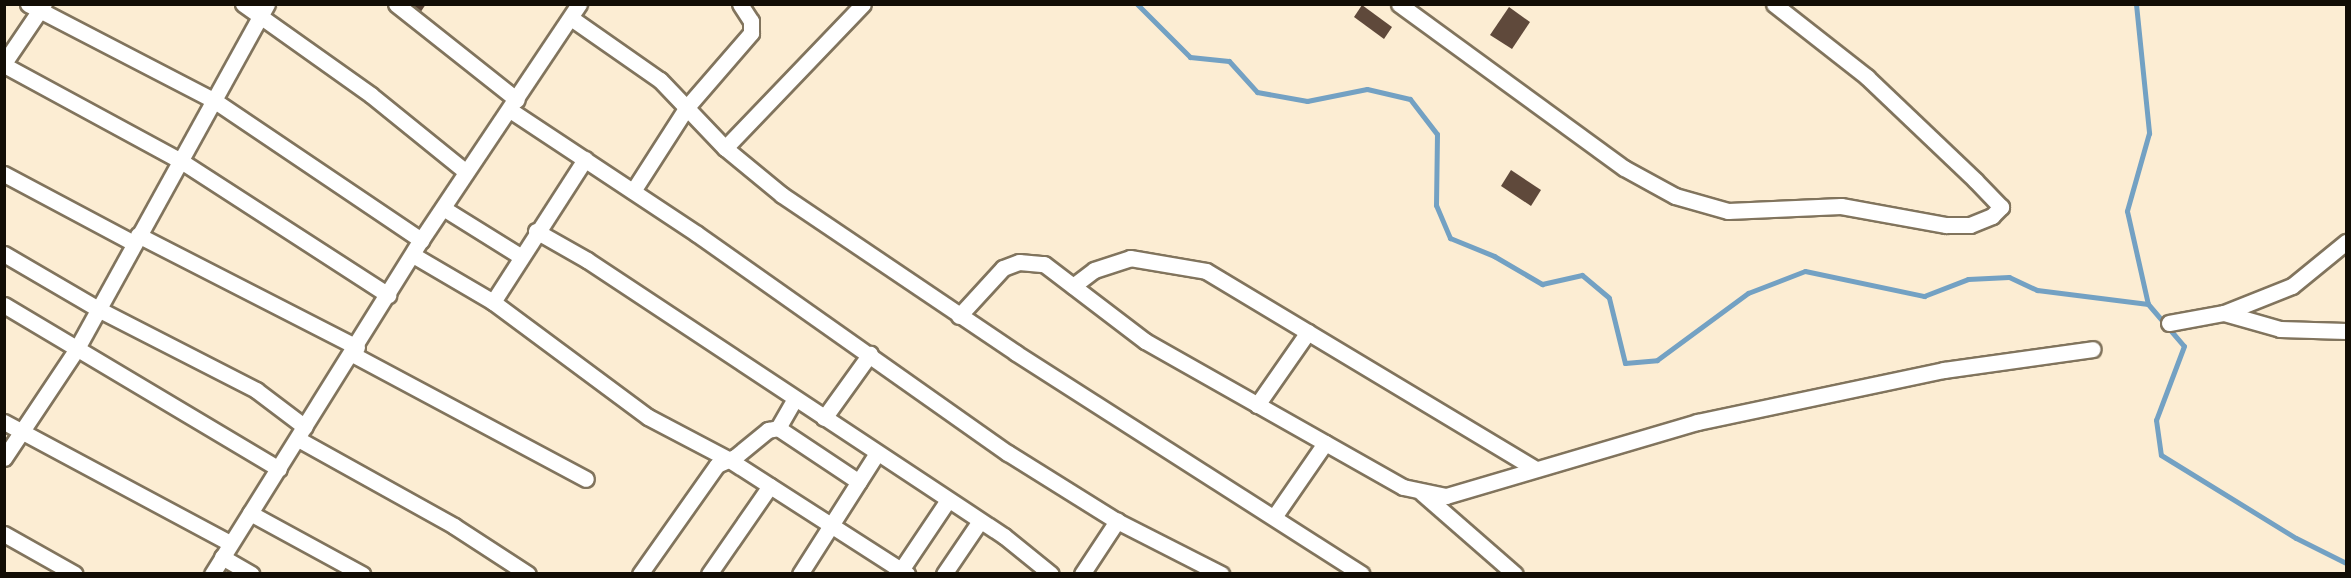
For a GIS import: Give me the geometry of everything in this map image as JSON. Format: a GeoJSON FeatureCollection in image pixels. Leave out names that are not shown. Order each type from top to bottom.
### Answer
{"type":"FeatureCollection","features":[{"type":"Feature","properties":{"kind":"street"},"geometry":{"type":"LineString","coordinates":[[243,4],[264,9],[466,172]]}},
{"type":"Feature","properties":{"kind":"street"},"geometry":{"type":"LineString","coordinates":[[396,4],[513,105],[585,159],[870,354],[1008,453],[1117,521],[1221,573]]}},
{"type":"Feature","properties":{"kind":"street"},"geometry":{"type":"LineString","coordinates":[[633,191],[687,107],[751,33],[752,21],[740,4]]}},
{"type":"Feature","properties":{"kind":"street"},"geometry":{"type":"LineString","coordinates":[[725,148],[863,4]]}},
{"type":"Feature","properties":{"kind":"street"},"geometry":{"type":"LineString","coordinates":[[1399,4],[1624,168],[1674,196],[1728,211],[1841,206],[1947,225],[1970,225],[1992,216],[2001,207],[1867,77],[1774,4]]}},
{"type":"Feature","properties":{"kind":"street"},"geometry":{"type":"LineString","coordinates":[[388,295],[181,161],[4,64],[37,7],[215,101],[421,240]]}},
{"type":"Feature","properties":{"kind":"street"},"geometry":{"type":"LineString","coordinates":[[4,458],[76,350],[264,9]]}},
{"type":"Feature","properties":{"kind":"street"},"geometry":{"type":"LineString","coordinates":[[212,573],[355,350],[421,240],[575,9],[660,80],[725,148],[782,195],[959,316],[1361,573]]}},
{"type":"Feature","properties":{"kind":"street"},"geometry":{"type":"LineString","coordinates":[[493,302],[520,256],[585,159]]}},
{"type":"Feature","properties":{"kind":"street"},"geometry":{"type":"LineString","coordinates":[[4,174],[355,350],[586,480]]}},
{"type":"Feature","properties":{"kind":"street"},"geometry":{"type":"LineString","coordinates":[[443,208],[520,256]]}},
{"type":"Feature","properties":{"kind":"street"},"geometry":{"type":"LineString","coordinates":[[537,231],[587,260],[980,521],[1051,573]]}},
{"type":"Feature","properties":{"kind":"street"},"geometry":{"type":"LineString","coordinates":[[2169,323],[2224,313],[2292,286],[2346,242]]}},
{"type":"Feature","properties":{"kind":"street"},"geometry":{"type":"LineString","coordinates":[[4,254],[98,309],[256,390],[302,433],[415,503],[508,568],[528,573]]}},
{"type":"Feature","properties":{"kind":"street"},"geometry":{"type":"LineString","coordinates":[[413,255],[493,302],[648,417],[728,459],[904,572],[948,500]]}},
{"type":"Feature","properties":{"kind":"street"},"geometry":{"type":"LineString","coordinates":[[1073,286],[1094,270],[1130,258],[1188,266],[1206,271],[1534,468]]}},
{"type":"Feature","properties":{"kind":"street"},"geometry":{"type":"LineString","coordinates":[[959,316],[1003,267],[1019,262],[1044,264],[1145,340],[1257,405],[1403,487],[1422,493],[1446,496],[1534,468],[1697,422],[1944,370],[2093,349]]}},
{"type":"Feature","properties":{"kind":"street"},"geometry":{"type":"LineString","coordinates":[[4,305],[279,469]]}},
{"type":"Feature","properties":{"kind":"street"},"geometry":{"type":"LineString","coordinates":[[2224,313],[2280,329],[2346,331]]}},
{"type":"Feature","properties":{"kind":"street"},"geometry":{"type":"LineString","coordinates":[[1257,405],[1308,332]]}},
{"type":"Feature","properties":{"kind":"street"},"geometry":{"type":"LineString","coordinates":[[824,418],[870,354]]}},
{"type":"Feature","properties":{"kind":"street"},"geometry":{"type":"LineString","coordinates":[[778,428],[795,399]]}},
{"type":"Feature","properties":{"kind":"street"},"geometry":{"type":"LineString","coordinates":[[4,422],[230,543]]}},
{"type":"Feature","properties":{"kind":"street"},"geometry":{"type":"LineString","coordinates":[[640,573],[717,465],[768,430],[778,428],[859,482]]}},
{"type":"Feature","properties":{"kind":"street"},"geometry":{"type":"LineString","coordinates":[[1274,517],[1325,443]]}},
{"type":"Feature","properties":{"kind":"street"},"geometry":{"type":"LineString","coordinates":[[800,573],[877,453]]}},
{"type":"Feature","properties":{"kind":"street"},"geometry":{"type":"LineString","coordinates":[[712,572],[770,486]]}},
{"type":"Feature","properties":{"kind":"street"},"geometry":{"type":"LineString","coordinates":[[1422,493],[1515,573]]}},
{"type":"Feature","properties":{"kind":"street"},"geometry":{"type":"LineString","coordinates":[[250,513],[362,573]]}},
{"type":"Feature","properties":{"kind":"street"},"geometry":{"type":"LineString","coordinates":[[944,573],[980,521]]}},
{"type":"Feature","properties":{"kind":"street"},"geometry":{"type":"LineString","coordinates":[[1082,573],[1117,521]]}},
{"type":"Feature","properties":{"kind":"street"},"geometry":{"type":"LineString","coordinates":[[4,534],[75,573]]}},
{"type":"Feature","properties":{"kind":"street"},"geometry":{"type":"LineString","coordinates":[[222,556],[252,573]]}},
{"type":"Feature","properties":{"kind":"building"},"geometry":{"type":"Polygon","coordinates":[[[408,4],[426,4],[420,13],[408,4]]]}},
{"type":"Feature","properties":{"kind":"building"},"geometry":{"type":"Polygon","coordinates":[[[1362,5],[1392,27],[1384,39],[1354,17],[1362,5]]]}},
{"type":"Feature","properties":{"kind":"building"},"geometry":{"type":"Polygon","coordinates":[[[1509,7],[1530,22],[1512,49],[1490,35],[1509,7]]]}},
{"type":"Feature","properties":{"kind":"building"},"geometry":{"type":"Polygon","coordinates":[[[1511,170],[1541,190],[1531,206],[1501,186],[1511,170]]]}},
{"type":"Feature","properties":{"kind":"waterway"},"geometry":{"type":"LineString","coordinates":[[1137,4],[1190,57],[1229,61],[1257,92],[1307,101],[1367,89],[1410,99],[1437,134],[1436,205],[1450,238],[1494,256],[1542,284],[1582,275],[1609,298],[1625,363],[1657,360],[1748,293],[1805,271],[1924,296],[1968,279],[2009,277],[2037,290],[2148,304]]}},
{"type":"Feature","properties":{"kind":"waterway"},"geometry":{"type":"LineString","coordinates":[[2136,4],[2149,133],[2127,211],[2148,304],[2184,346],[2156,420],[2161,455],[2296,538],[2346,563]]}}]}
